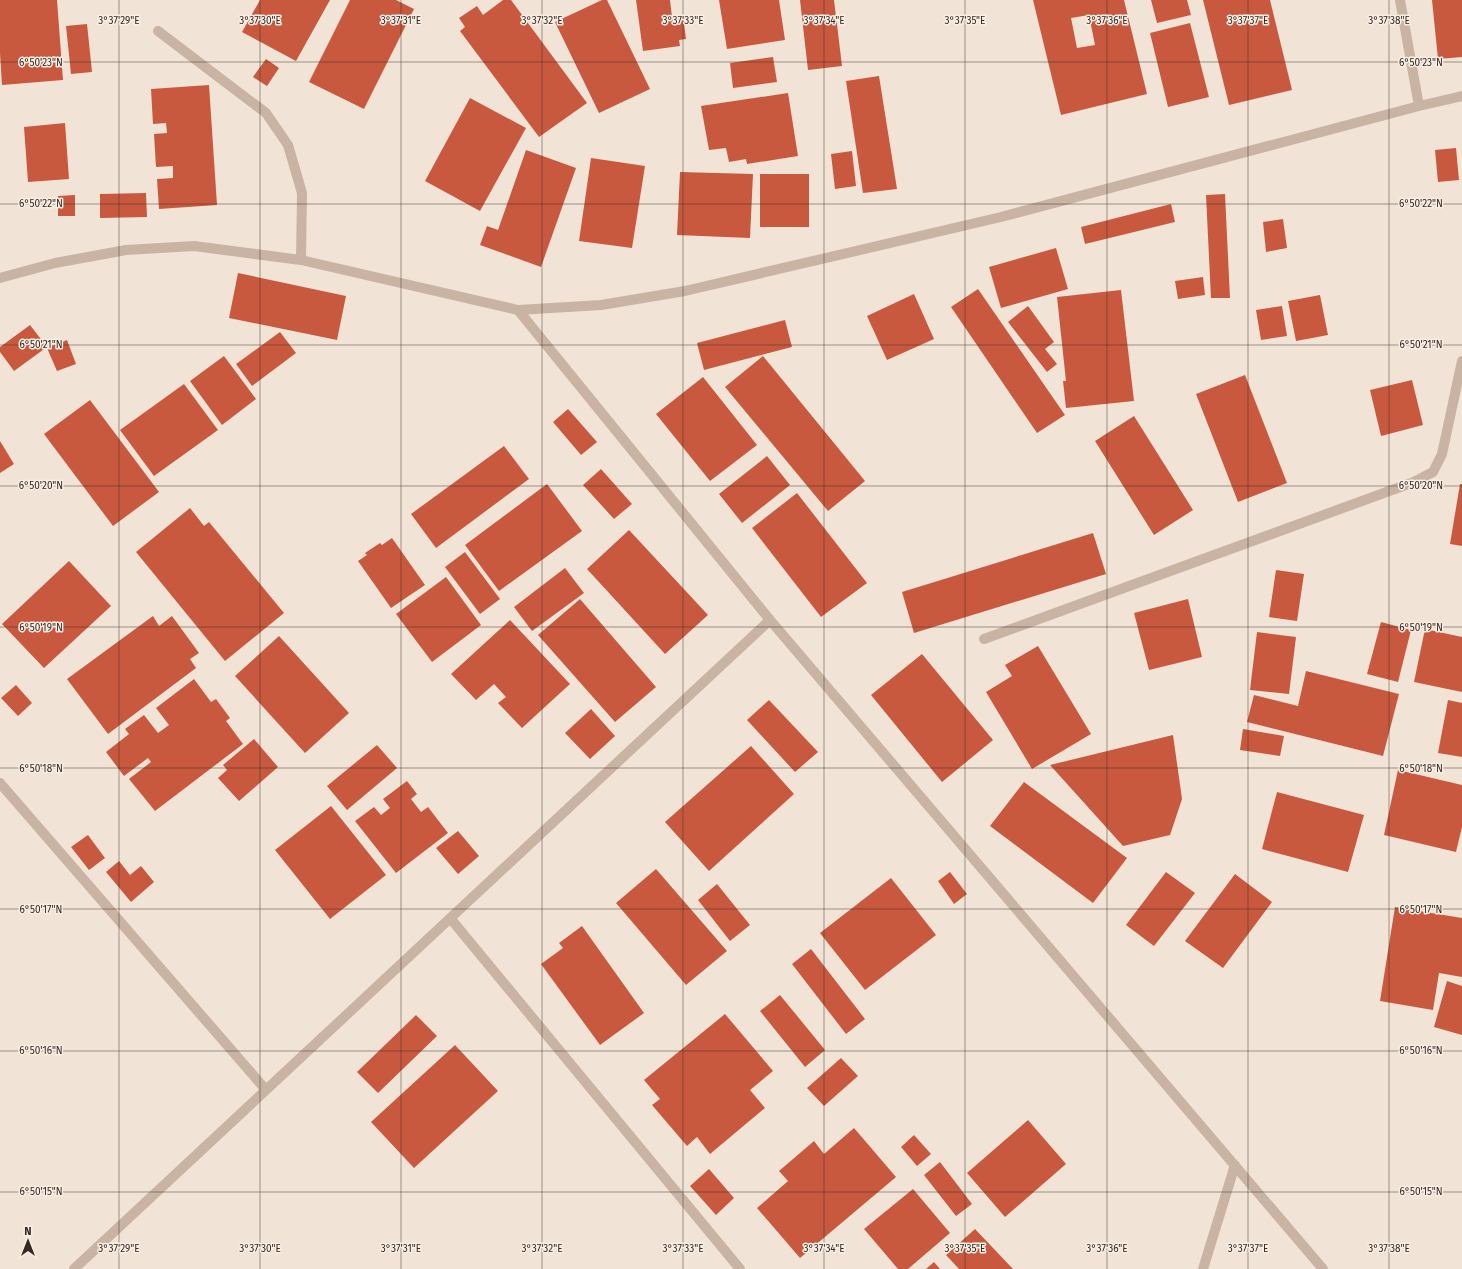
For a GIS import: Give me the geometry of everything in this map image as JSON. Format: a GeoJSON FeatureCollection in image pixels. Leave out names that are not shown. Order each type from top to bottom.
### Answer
{"type":"FeatureCollection","features":[{"type":"Feature","properties":{"kind":"street"},"geometry":{"type":"LineString","coordinates":[[1400,0],[1419,106]]}},
{"type":"Feature","properties":{"kind":"street"},"geometry":{"type":"LineString","coordinates":[[158,31],[266,113],[288,145],[302,193],[301,260]]}},
{"type":"Feature","properties":{"kind":"street"},"geometry":{"type":"LineString","coordinates":[[0,278],[55,263],[119,251],[194,246],[301,260],[518,310],[601,305],[685,291],[1001,217],[1419,106],[1462,96]]}},
{"type":"Feature","properties":{"kind":"street"},"geometry":{"type":"LineString","coordinates":[[518,310],[770,620],[1323,1269]]}},
{"type":"Feature","properties":{"kind":"street"},"geometry":{"type":"LineString","coordinates":[[984,639],[1414,482],[1433,472],[1442,454],[1462,361]]}},
{"type":"Feature","properties":{"kind":"street"},"geometry":{"type":"LineString","coordinates":[[74,1269],[770,620]]}},
{"type":"Feature","properties":{"kind":"street"},"geometry":{"type":"LineString","coordinates":[[0,784],[266,1090]]}},
{"type":"Feature","properties":{"kind":"street"},"geometry":{"type":"LineString","coordinates":[[450,918],[740,1269]]}},
{"type":"Feature","properties":{"kind":"street"},"geometry":{"type":"LineString","coordinates":[[1203,1269],[1235,1165]]}},
{"type":"Feature","properties":{"kind":"building"},"geometry":{"type":"Polygon","coordinates":[[[0,0],[57,0],[63,80],[2,85],[0,53],[0,0]]]}},
{"type":"Feature","properties":{"kind":"building"},"geometry":{"type":"Polygon","coordinates":[[[260,0],[330,0],[296,61],[242,32],[260,0]]]}},
{"type":"Feature","properties":{"kind":"building"},"geometry":{"type":"Polygon","coordinates":[[[350,0],[396,0],[414,9],[364,109],[309,82],[350,0]]]}},
{"type":"Feature","properties":{"kind":"building"},"geometry":{"type":"Polygon","coordinates":[[[503,0],[511,0],[587,103],[539,137],[460,31],[465,27],[459,18],[477,6],[483,15],[503,0]]]}},
{"type":"Feature","properties":{"kind":"building"},"geometry":{"type":"Polygon","coordinates":[[[602,0],[607,0],[650,89],[599,113],[555,22],[602,0]]]}},
{"type":"Feature","properties":{"kind":"building"},"geometry":{"type":"Polygon","coordinates":[[[636,0],[670,0],[672,17],[683,16],[686,39],[679,40],[680,46],[643,51],[636,0]]]}},
{"type":"Feature","properties":{"kind":"building"},"geometry":{"type":"Polygon","coordinates":[[[719,0],[779,0],[785,40],[727,49],[719,0]]]}},
{"type":"Feature","properties":{"kind":"building"},"geometry":{"type":"Polygon","coordinates":[[[800,0],[834,0],[842,66],[808,70],[800,0]]]}},
{"type":"Feature","properties":{"kind":"building"},"geometry":{"type":"Polygon","coordinates":[[[1033,0],[1124,0],[1147,94],[1061,115],[1033,0]],[[1089,15],[1071,18],[1077,48],[1095,45],[1089,15]]]}},
{"type":"Feature","properties":{"kind":"building"},"geometry":{"type":"Polygon","coordinates":[[[1151,0],[1187,0],[1191,15],[1157,23],[1151,0]]]}},
{"type":"Feature","properties":{"kind":"building"},"geometry":{"type":"Polygon","coordinates":[[[1203,0],[1270,0],[1292,90],[1229,105],[1203,0]]]}},
{"type":"Feature","properties":{"kind":"building"},"geometry":{"type":"Polygon","coordinates":[[[1432,0],[1462,0],[1462,57],[1438,59],[1432,0]]]}},
{"type":"Feature","properties":{"kind":"building"},"geometry":{"type":"Polygon","coordinates":[[[1190,23],[1209,97],[1168,107],[1150,33],[1190,23]]]}},
{"type":"Feature","properties":{"kind":"building"},"geometry":{"type":"Polygon","coordinates":[[[87,24],[92,72],[71,74],[66,26],[87,24]]]}},
{"type":"Feature","properties":{"kind":"building"},"geometry":{"type":"Polygon","coordinates":[[[773,57],[777,82],[733,88],[730,63],[773,57]]]}},
{"type":"Feature","properties":{"kind":"building"},"geometry":{"type":"Polygon","coordinates":[[[266,59],[279,68],[267,86],[253,77],[266,59]]]}},
{"type":"Feature","properties":{"kind":"building"},"geometry":{"type":"Polygon","coordinates":[[[879,76],[897,189],[863,193],[846,81],[879,76]]]}},
{"type":"Feature","properties":{"kind":"building"},"geometry":{"type":"Polygon","coordinates":[[[209,85],[217,205],[159,209],[157,179],[173,178],[173,166],[156,167],[154,134],[167,133],[166,123],[153,124],[151,89],[209,85]]]}},
{"type":"Feature","properties":{"kind":"building"},"geometry":{"type":"Polygon","coordinates":[[[788,93],[798,156],[747,164],[746,159],[729,162],[726,148],[709,150],[701,106],[788,93]]]}},
{"type":"Feature","properties":{"kind":"building"},"geometry":{"type":"Polygon","coordinates":[[[470,98],[526,128],[480,211],[425,181],[470,98]]]}},
{"type":"Feature","properties":{"kind":"building"},"geometry":{"type":"Polygon","coordinates":[[[65,123],[69,179],[28,182],[24,127],[65,123]]]}},
{"type":"Feature","properties":{"kind":"building"},"geometry":{"type":"Polygon","coordinates":[[[1456,148],[1459,180],[1438,182],[1435,150],[1456,148]]]}},
{"type":"Feature","properties":{"kind":"building"},"geometry":{"type":"Polygon","coordinates":[[[526,150],[576,168],[541,267],[480,245],[487,226],[498,230],[526,150]]]}},
{"type":"Feature","properties":{"kind":"building"},"geometry":{"type":"Polygon","coordinates":[[[852,151],[856,186],[835,189],[831,154],[852,151]]]}},
{"type":"Feature","properties":{"kind":"building"},"geometry":{"type":"Polygon","coordinates":[[[591,158],[645,166],[632,248],[579,241],[591,158]]]}},
{"type":"Feature","properties":{"kind":"building"},"geometry":{"type":"Polygon","coordinates":[[[680,172],[753,174],[750,238],[677,235],[680,172]]]}},
{"type":"Feature","properties":{"kind":"building"},"geometry":{"type":"Polygon","coordinates":[[[760,174],[809,174],[809,227],[760,227],[760,174]]]}},
{"type":"Feature","properties":{"kind":"building"},"geometry":{"type":"Polygon","coordinates":[[[146,193],[147,217],[100,218],[100,194],[146,193]]]}},
{"type":"Feature","properties":{"kind":"building"},"geometry":{"type":"Polygon","coordinates":[[[1225,194],[1230,298],[1211,298],[1206,195],[1225,194]]]}},
{"type":"Feature","properties":{"kind":"building"},"geometry":{"type":"Polygon","coordinates":[[[75,195],[75,216],[58,216],[58,196],[75,195]]]}},
{"type":"Feature","properties":{"kind":"building"},"geometry":{"type":"Polygon","coordinates":[[[1171,204],[1175,222],[1085,244],[1081,227],[1171,204]]]}},
{"type":"Feature","properties":{"kind":"building"},"geometry":{"type":"Polygon","coordinates":[[[1283,219],[1287,248],[1266,252],[1263,222],[1283,219]]]}},
{"type":"Feature","properties":{"kind":"building"},"geometry":{"type":"Polygon","coordinates":[[[1056,248],[1068,289],[1001,308],[989,267],[1056,248]]]}},
{"type":"Feature","properties":{"kind":"building"},"geometry":{"type":"Polygon","coordinates":[[[238,273],[346,296],[337,340],[229,318],[238,273]]]}},
{"type":"Feature","properties":{"kind":"building"},"geometry":{"type":"Polygon","coordinates":[[[1203,277],[1205,295],[1178,299],[1175,281],[1203,277]]]}},
{"type":"Feature","properties":{"kind":"building"},"geometry":{"type":"Polygon","coordinates":[[[978,289],[1065,415],[1037,433],[951,307],[978,289]]]}},
{"type":"Feature","properties":{"kind":"building"},"geometry":{"type":"Polygon","coordinates":[[[1121,290],[1134,401],[1066,408],[1063,381],[1066,381],[1057,297],[1121,290]]]}},
{"type":"Feature","properties":{"kind":"building"},"geometry":{"type":"Polygon","coordinates":[[[914,294],[934,339],[887,360],[867,316],[914,294]]]}},
{"type":"Feature","properties":{"kind":"building"},"geometry":{"type":"Polygon","coordinates":[[[1320,295],[1328,335],[1296,341],[1288,301],[1320,295]]]}},
{"type":"Feature","properties":{"kind":"building"},"geometry":{"type":"Polygon","coordinates":[[[1028,306],[1054,342],[1045,349],[1057,364],[1047,372],[1008,322],[1028,306]]]}},
{"type":"Feature","properties":{"kind":"building"},"geometry":{"type":"Polygon","coordinates":[[[1282,306],[1287,336],[1261,340],[1256,310],[1282,306]]]}},
{"type":"Feature","properties":{"kind":"building"},"geometry":{"type":"Polygon","coordinates":[[[785,320],[792,347],[704,370],[697,343],[785,320]]]}},
{"type":"Feature","properties":{"kind":"building"},"geometry":{"type":"Polygon","coordinates":[[[30,325],[47,347],[14,371],[0,352],[0,347],[30,325]]]}},
{"type":"Feature","properties":{"kind":"building"},"geometry":{"type":"Polygon","coordinates":[[[280,332],[296,353],[252,386],[236,364],[280,332]]]}},
{"type":"Feature","properties":{"kind":"building"},"geometry":{"type":"Polygon","coordinates":[[[67,340],[76,364],[57,371],[47,348],[67,340]]]}},
{"type":"Feature","properties":{"kind":"building"},"geometry":{"type":"Polygon","coordinates":[[[224,356],[256,399],[222,425],[190,381],[224,356]]]}},
{"type":"Feature","properties":{"kind":"building"},"geometry":{"type":"Polygon","coordinates":[[[763,356],[865,481],[828,511],[725,387],[763,356]]]}},
{"type":"Feature","properties":{"kind":"building"},"geometry":{"type":"Polygon","coordinates":[[[1245,375],[1287,483],[1238,502],[1196,394],[1245,375]]]}},
{"type":"Feature","properties":{"kind":"building"},"geometry":{"type":"Polygon","coordinates":[[[703,377],[757,445],[710,481],[656,414],[703,377]]]}},
{"type":"Feature","properties":{"kind":"building"},"geometry":{"type":"Polygon","coordinates":[[[1412,380],[1423,425],[1381,436],[1370,390],[1412,380]]]}},
{"type":"Feature","properties":{"kind":"building"},"geometry":{"type":"Polygon","coordinates":[[[184,384],[218,430],[154,476],[120,430],[184,384]]]}},
{"type":"Feature","properties":{"kind":"building"},"geometry":{"type":"Polygon","coordinates":[[[90,400],[159,492],[113,526],[44,434],[90,400]]]}},
{"type":"Feature","properties":{"kind":"building"},"geometry":{"type":"Polygon","coordinates":[[[568,409],[597,442],[581,455],[553,422],[568,409]]]}},
{"type":"Feature","properties":{"kind":"building"},"geometry":{"type":"Polygon","coordinates":[[[1134,416],[1193,510],[1154,535],[1095,441],[1134,416]]]}},
{"type":"Feature","properties":{"kind":"building"},"geometry":{"type":"Polygon","coordinates":[[[0,441],[14,464],[0,473],[0,441]]]}},
{"type":"Feature","properties":{"kind":"building"},"geometry":{"type":"Polygon","coordinates":[[[504,446],[529,479],[436,548],[411,514],[504,446]]]}},
{"type":"Feature","properties":{"kind":"building"},"geometry":{"type":"Polygon","coordinates":[[[767,456],[790,485],[742,523],[719,494],[767,456]]]}},
{"type":"Feature","properties":{"kind":"building"},"geometry":{"type":"Polygon","coordinates":[[[601,469],[632,504],[614,519],[583,485],[601,469]]]}},
{"type":"Feature","properties":{"kind":"building"},"geometry":{"type":"Polygon","coordinates":[[[547,484],[582,531],[499,591],[465,545],[547,484]]]}},
{"type":"Feature","properties":{"kind":"building"},"geometry":{"type":"Polygon","coordinates":[[[1460,484],[1462,484],[1462,546],[1450,544],[1460,484]]]}},
{"type":"Feature","properties":{"kind":"building"},"geometry":{"type":"Polygon","coordinates":[[[797,493],[867,583],[821,617],[752,528],[797,493]]]}},
{"type":"Feature","properties":{"kind":"building"},"geometry":{"type":"Polygon","coordinates":[[[190,508],[204,526],[209,522],[284,613],[225,661],[136,552],[190,508]]]}},
{"type":"Feature","properties":{"kind":"building"},"geometry":{"type":"Polygon","coordinates":[[[629,530],[708,615],[665,654],[587,569],[629,530]]]}},
{"type":"Feature","properties":{"kind":"building"},"geometry":{"type":"Polygon","coordinates":[[[1093,533],[1106,574],[914,633],[902,592],[1093,533]]]}},
{"type":"Feature","properties":{"kind":"building"},"geometry":{"type":"Polygon","coordinates":[[[392,538],[425,585],[391,608],[358,561],[367,555],[365,553],[380,543],[382,545],[392,538]]]}},
{"type":"Feature","properties":{"kind":"building"},"geometry":{"type":"Polygon","coordinates":[[[465,552],[500,599],[480,614],[445,567],[465,552]]]}},
{"type":"Feature","properties":{"kind":"building"},"geometry":{"type":"Polygon","coordinates":[[[69,561],[111,606],[44,668],[2,624],[69,561]]]}},
{"type":"Feature","properties":{"kind":"building"},"geometry":{"type":"Polygon","coordinates":[[[565,568],[584,593],[532,631],[514,607],[565,568]]]}},
{"type":"Feature","properties":{"kind":"building"},"geometry":{"type":"Polygon","coordinates":[[[1276,570],[1304,574],[1297,621],[1269,617],[1276,570]]]}},
{"type":"Feature","properties":{"kind":"building"},"geometry":{"type":"Polygon","coordinates":[[[446,577],[481,625],[432,662],[396,614],[446,577]]]}},
{"type":"Feature","properties":{"kind":"building"},"geometry":{"type":"Polygon","coordinates":[[[580,599],[656,687],[615,722],[538,635],[580,599]]]}},
{"type":"Feature","properties":{"kind":"building"},"geometry":{"type":"Polygon","coordinates":[[[1188,599],[1202,657],[1149,670],[1134,613],[1188,599]]]}},
{"type":"Feature","properties":{"kind":"building"},"geometry":{"type":"Polygon","coordinates":[[[153,616],[159,626],[172,616],[199,653],[190,659],[196,668],[108,734],[67,679],[153,616]]]}},
{"type":"Feature","properties":{"kind":"building"},"geometry":{"type":"Polygon","coordinates":[[[510,620],[570,684],[522,728],[498,703],[506,697],[494,684],[476,700],[451,674],[510,620]]]}},
{"type":"Feature","properties":{"kind":"building"},"geometry":{"type":"Polygon","coordinates":[[[1381,622],[1411,630],[1398,682],[1367,674],[1381,622]]]}},
{"type":"Feature","properties":{"kind":"building"},"geometry":{"type":"Polygon","coordinates":[[[1425,629],[1462,637],[1462,692],[1414,682],[1425,629]]]}},
{"type":"Feature","properties":{"kind":"building"},"geometry":{"type":"Polygon","coordinates":[[[1257,632],[1296,637],[1289,694],[1250,690],[1257,632]]]}},
{"type":"Feature","properties":{"kind":"building"},"geometry":{"type":"Polygon","coordinates":[[[279,636],[349,713],[305,753],[235,676],[279,636]]]}},
{"type":"Feature","properties":{"kind":"building"},"geometry":{"type":"Polygon","coordinates":[[[1038,646],[1091,734],[1032,769],[986,692],[1012,676],[1005,665],[1038,646]]]}},
{"type":"Feature","properties":{"kind":"building"},"geometry":{"type":"Polygon","coordinates":[[[922,654],[993,740],[942,782],[871,695],[922,654]]]}},
{"type":"Feature","properties":{"kind":"building"},"geometry":{"type":"Polygon","coordinates":[[[1306,671],[1399,694],[1383,756],[1247,722],[1254,695],[1298,706],[1306,671]]]}},
{"type":"Feature","properties":{"kind":"building"},"geometry":{"type":"Polygon","coordinates":[[[194,679],[211,702],[216,699],[230,718],[226,721],[243,744],[155,811],[129,779],[151,762],[148,758],[124,776],[106,752],[129,734],[125,729],[144,715],[158,733],[169,725],[156,708],[194,679]]]}},
{"type":"Feature","properties":{"kind":"building"},"geometry":{"type":"Polygon","coordinates":[[[16,685],[32,703],[18,716],[1,698],[16,685]]]}},
{"type":"Feature","properties":{"kind":"building"},"geometry":{"type":"Polygon","coordinates":[[[769,700],[818,752],[795,772],[747,720],[769,700]]]}},
{"type":"Feature","properties":{"kind":"building"},"geometry":{"type":"Polygon","coordinates":[[[1448,700],[1462,703],[1462,757],[1438,753],[1448,700]]]}},
{"type":"Feature","properties":{"kind":"building"},"geometry":{"type":"Polygon","coordinates":[[[591,709],[615,736],[590,759],[565,733],[591,709]]]}},
{"type":"Feature","properties":{"kind":"building"},"geometry":{"type":"Polygon","coordinates":[[[1243,729],[1284,736],[1280,756],[1240,750],[1243,729]]]}},
{"type":"Feature","properties":{"kind":"building"},"geometry":{"type":"Polygon","coordinates":[[[1173,735],[1182,799],[1170,835],[1123,846],[1050,765],[1173,735]]]}},
{"type":"Feature","properties":{"kind":"building"},"geometry":{"type":"Polygon","coordinates":[[[254,739],[278,767],[239,801],[218,778],[227,770],[223,765],[254,739]]]}},
{"type":"Feature","properties":{"kind":"building"},"geometry":{"type":"Polygon","coordinates":[[[377,745],[397,768],[347,810],[327,786],[377,745]]]}},
{"type":"Feature","properties":{"kind":"building"},"geometry":{"type":"Polygon","coordinates":[[[751,746],[794,794],[709,871],[665,822],[751,746]]]}},
{"type":"Feature","properties":{"kind":"building"},"geometry":{"type":"Polygon","coordinates":[[[1398,770],[1462,785],[1462,827],[1456,852],[1384,835],[1398,770]]]}},
{"type":"Feature","properties":{"kind":"building"},"geometry":{"type":"Polygon","coordinates":[[[407,781],[417,794],[411,799],[421,812],[428,807],[448,833],[396,873],[355,821],[374,807],[381,815],[390,808],[383,799],[407,781]]]}},
{"type":"Feature","properties":{"kind":"building"},"geometry":{"type":"Polygon","coordinates":[[[1024,782],[1127,858],[1093,903],[990,826],[1024,782]]]}},
{"type":"Feature","properties":{"kind":"building"},"geometry":{"type":"Polygon","coordinates":[[[1277,792],[1364,815],[1348,872],[1262,849],[1277,792]]]}},
{"type":"Feature","properties":{"kind":"building"},"geometry":{"type":"Polygon","coordinates":[[[331,806],[386,875],[330,919],[275,850],[331,806]]]}},
{"type":"Feature","properties":{"kind":"building"},"geometry":{"type":"Polygon","coordinates":[[[458,831],[479,856],[458,874],[436,848],[458,831]]]}},
{"type":"Feature","properties":{"kind":"building"},"geometry":{"type":"Polygon","coordinates":[[[88,835],[105,858],[89,870],[71,847],[88,835]]]}},
{"type":"Feature","properties":{"kind":"building"},"geometry":{"type":"Polygon","coordinates":[[[119,861],[130,875],[141,866],[154,882],[131,902],[106,872],[119,861]]]}},
{"type":"Feature","properties":{"kind":"building"},"geometry":{"type":"Polygon","coordinates":[[[656,869],[727,951],[686,985],[616,903],[656,869]]]}},
{"type":"Feature","properties":{"kind":"building"},"geometry":{"type":"Polygon","coordinates":[[[950,872],[967,894],[954,904],[938,881],[950,872]]]}},
{"type":"Feature","properties":{"kind":"building"},"geometry":{"type":"Polygon","coordinates":[[[1166,872],[1195,893],[1154,946],[1126,925],[1166,872]]]}},
{"type":"Feature","properties":{"kind":"building"},"geometry":{"type":"Polygon","coordinates":[[[1235,874],[1272,902],[1223,968],[1185,941],[1235,874]]]}},
{"type":"Feature","properties":{"kind":"building"},"geometry":{"type":"Polygon","coordinates":[[[891,878],[936,935],[865,990],[820,933],[891,878]]]}},
{"type":"Feature","properties":{"kind":"building"},"geometry":{"type":"Polygon","coordinates":[[[717,884],[750,925],[730,941],[698,900],[717,884]]]}},
{"type":"Feature","properties":{"kind":"building"},"geometry":{"type":"Polygon","coordinates":[[[1395,907],[1462,918],[1462,977],[1439,973],[1433,1010],[1380,1001],[1395,907]]]}},
{"type":"Feature","properties":{"kind":"building"},"geometry":{"type":"Polygon","coordinates":[[[582,926],[644,1013],[600,1045],[541,964],[563,948],[559,943],[582,926]]]}},
{"type":"Feature","properties":{"kind":"building"},"geometry":{"type":"Polygon","coordinates":[[[811,949],[865,1019],[846,1034],[792,964],[811,949]]]}},
{"type":"Feature","properties":{"kind":"building"},"geometry":{"type":"Polygon","coordinates":[[[1447,981],[1462,986],[1462,1035],[1434,1027],[1447,981]]]}},
{"type":"Feature","properties":{"kind":"building"},"geometry":{"type":"Polygon","coordinates":[[[780,995],[825,1050],[805,1067],[760,1011],[780,995]]]}},
{"type":"Feature","properties":{"kind":"building"},"geometry":{"type":"Polygon","coordinates":[[[725,1014],[773,1071],[750,1090],[765,1108],[710,1154],[697,1137],[687,1146],[652,1105],[660,1099],[644,1080],[725,1014]]]}},
{"type":"Feature","properties":{"kind":"building"},"geometry":{"type":"Polygon","coordinates":[[[416,1015],[437,1036],[378,1093],[357,1072],[416,1015]]]}},
{"type":"Feature","properties":{"kind":"building"},"geometry":{"type":"Polygon","coordinates":[[[455,1045],[498,1091],[414,1168],[371,1122],[455,1045]]]}},
{"type":"Feature","properties":{"kind":"building"},"geometry":{"type":"Polygon","coordinates":[[[841,1058],[858,1076],[824,1106],[807,1088],[841,1058]]]}},
{"type":"Feature","properties":{"kind":"building"},"geometry":{"type":"Polygon","coordinates":[[[1028,1120],[1066,1164],[1005,1217],[967,1173],[1028,1120]]]}},
{"type":"Feature","properties":{"kind":"building"},"geometry":{"type":"Polygon","coordinates":[[[854,1128],[896,1177],[800,1258],[757,1208],[788,1181],[779,1171],[814,1141],[824,1154],[854,1128]]]}},
{"type":"Feature","properties":{"kind":"building"},"geometry":{"type":"Polygon","coordinates":[[[914,1135],[931,1154],[917,1166],[901,1147],[914,1135]]]}},
{"type":"Feature","properties":{"kind":"building"},"geometry":{"type":"Polygon","coordinates":[[[940,1162],[972,1204],[956,1216],[924,1175],[940,1162]]]}},
{"type":"Feature","properties":{"kind":"building"},"geometry":{"type":"Polygon","coordinates":[[[709,1169],[734,1198],[716,1215],[690,1186],[709,1169]]]}},
{"type":"Feature","properties":{"kind":"building"},"geometry":{"type":"Polygon","coordinates":[[[913,1189],[950,1233],[908,1269],[898,1269],[864,1229],[913,1189]]]}},
{"type":"Feature","properties":{"kind":"building"},"geometry":{"type":"Polygon","coordinates":[[[975,1229],[1013,1269],[959,1269],[946,1255],[975,1229]]]}},
{"type":"Feature","properties":{"kind":"building"},"geometry":{"type":"Polygon","coordinates":[[[934,1262],[940,1269],[926,1269],[934,1262]]]}}]}
